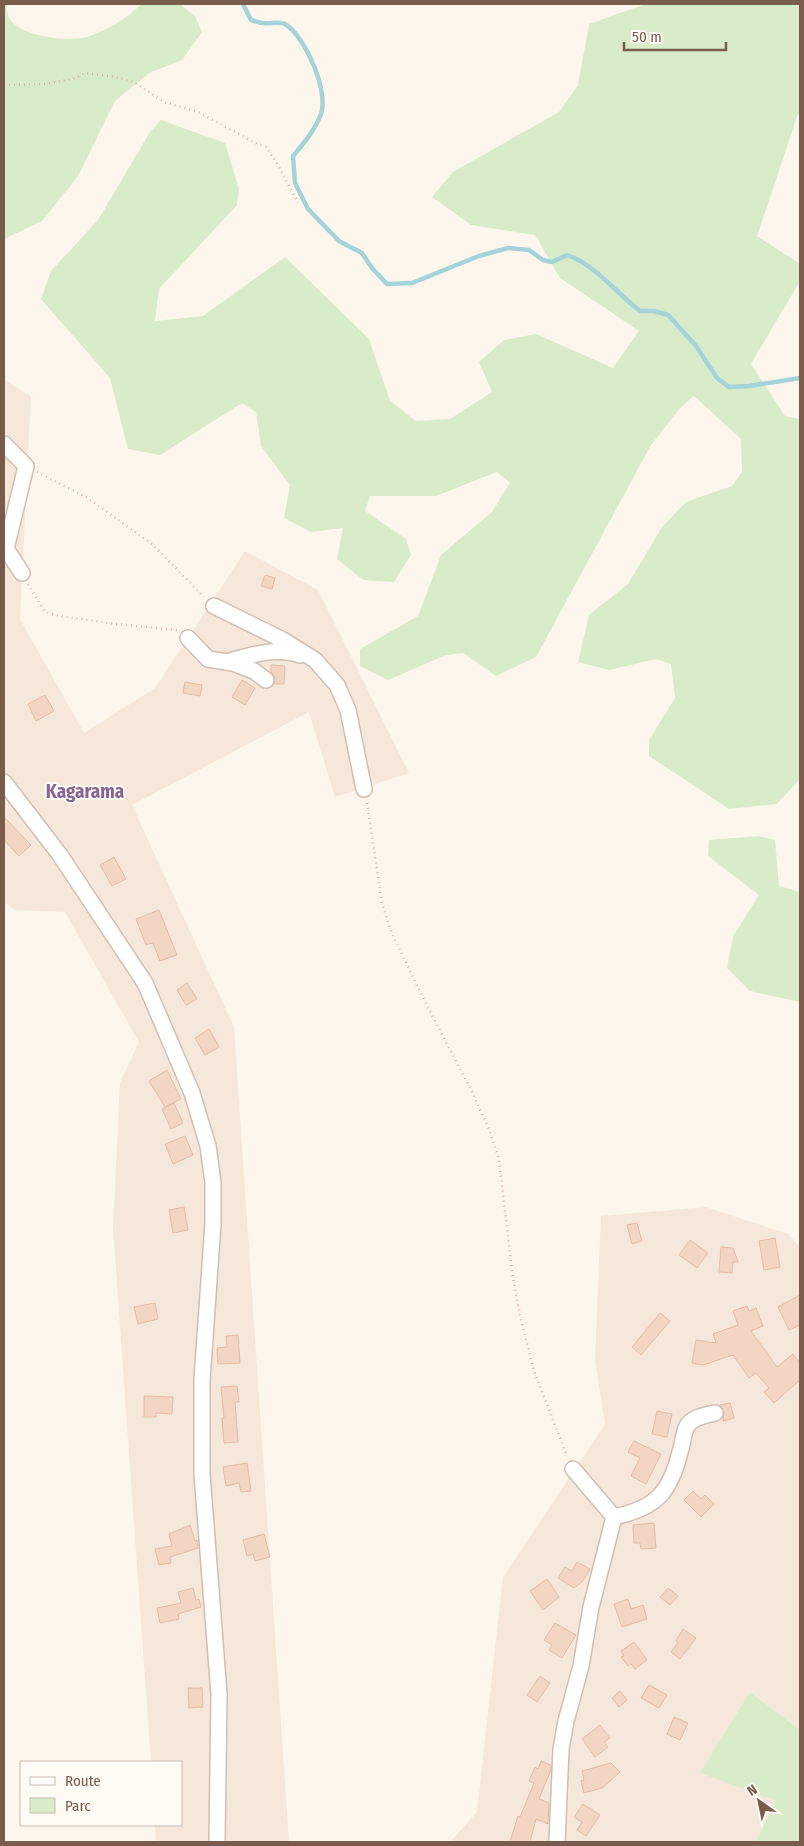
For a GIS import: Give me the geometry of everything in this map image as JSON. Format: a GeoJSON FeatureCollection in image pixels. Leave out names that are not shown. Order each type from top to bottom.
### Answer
{"type":"FeatureCollection","features":[{"type":"Feature","properties":{"kind":"street"},"geometry":{"type":"LineString","coordinates":[[4,444],[26,466],[6,548],[22,574]]}},
{"type":"Feature","properties":{"kind":"street"},"geometry":{"type":"LineString","coordinates":[[214,606],[283,640],[316,660],[337,686],[348,710],[364,789]]}},
{"type":"Feature","properties":{"kind":"street"},"geometry":{"type":"LineString","coordinates":[[188,638],[208,659],[226,662],[254,671],[266,680]]}},
{"type":"Feature","properties":{"kind":"street"},"geometry":{"type":"LineString","coordinates":[[226,662],[263,653],[290,651],[316,660]]}},
{"type":"Feature","properties":{"kind":"street"},"geometry":{"type":"LineString","coordinates":[[4,782],[60,855],[145,983],[192,1093],[208,1146],[213,1183],[214,1223],[202,1380],[202,1464],[219,1694],[217,1842]]}},
{"type":"Feature","properties":{"kind":"street"},"geometry":{"type":"LineString","coordinates":[[614,1517],[648,1506],[664,1492],[675,1473],[688,1425],[698,1418],[715,1413]]}},
{"type":"Feature","properties":{"kind":"street"},"geometry":{"type":"LineString","coordinates":[[573,1469],[614,1517]]}},
{"type":"Feature","properties":{"kind":"street"},"geometry":{"type":"LineString","coordinates":[[557,1842],[561,1749],[566,1721],[581,1666],[591,1607],[614,1517]]}},
{"type":"Feature","properties":{"kind":"path"},"geometry":{"type":"LineString","coordinates":[[4,86],[44,84],[73,79],[86,73],[134,82],[164,102],[198,112],[266,147],[298,203]]}},
{"type":"Feature","properties":{"kind":"path"},"geometry":{"type":"LineString","coordinates":[[26,466],[86,497],[152,544],[214,606]]}},
{"type":"Feature","properties":{"kind":"path"},"geometry":{"type":"LineString","coordinates":[[22,574],[45,612],[59,616],[117,624],[176,629],[188,638]]}},
{"type":"Feature","properties":{"kind":"path"},"geometry":{"type":"LineString","coordinates":[[364,789],[382,903],[392,934],[489,1129],[496,1152],[512,1272],[521,1320],[534,1371],[573,1469]]}},
{"type":"Feature","properties":{"kind":"shaded area"},"geometry":{"type":"Polygon","coordinates":[[[4,379],[31,397],[20,619],[84,733],[155,688],[245,551],[318,590],[409,773],[335,797],[309,712],[132,805],[234,1027],[289,1842],[156,1842],[155,1826],[182,1826],[182,1761],[151,1761],[113,1228],[120,1083],[139,1042],[65,912],[15,910],[4,902],[4,379]]]}},
{"type":"Feature","properties":{"kind":"shaded area"},"geometry":{"type":"Polygon","coordinates":[[[706,1207],[788,1234],[800,1247],[800,1730],[750,1692],[701,1773],[776,1801],[755,1842],[450,1842],[477,1812],[503,1577],[605,1424],[595,1360],[601,1216],[706,1207]]]}},
{"type":"Feature","properties":{"kind":"green space"},"geometry":{"type":"Polygon","coordinates":[[[4,4],[7,4],[8,15],[13,23],[21,29],[58,38],[81,38],[98,33],[118,23],[142,4],[180,4],[195,16],[202,32],[182,60],[149,73],[115,101],[78,176],[42,221],[4,239],[4,4]]]}},
{"type":"Feature","properties":{"kind":"green space"},"geometry":{"type":"Polygon","coordinates":[[[646,4],[800,4],[800,114],[798,114],[757,236],[800,264],[800,281],[751,364],[785,416],[800,419],[800,766],[799,780],[777,804],[729,809],[649,756],[649,740],[675,698],[671,664],[656,659],[609,670],[578,662],[589,615],[628,584],[662,527],[686,502],[732,486],[742,472],[741,439],[694,396],[681,407],[651,445],[536,657],[496,676],[463,653],[446,655],[388,680],[360,666],[360,649],[418,616],[441,555],[492,512],[510,483],[497,472],[436,496],[370,496],[365,511],[406,539],[411,555],[394,582],[363,580],[337,559],[343,528],[311,532],[284,518],[290,485],[261,446],[256,412],[242,403],[160,455],[128,449],[110,378],[41,299],[51,271],[98,220],[150,132],[161,120],[225,143],[239,189],[237,205],[159,289],[155,321],[203,316],[285,257],[369,339],[390,401],[416,421],[450,419],[492,392],[479,362],[504,340],[536,334],[613,368],[639,331],[560,278],[535,235],[471,225],[432,197],[453,172],[559,112],[578,85],[589,24],[646,4]]]}},
{"type":"Feature","properties":{"kind":"green space"},"geometry":{"type":"Polygon","coordinates":[[[759,836],[775,840],[779,886],[800,892],[800,1002],[750,991],[727,968],[733,936],[759,895],[708,856],[709,840],[759,836]]]}},
{"type":"Feature","properties":{"kind":"green space"},"geometry":{"type":"Polygon","coordinates":[[[750,1692],[800,1730],[800,1842],[755,1842],[776,1801],[700,1773],[750,1692]]]}},
{"type":"Feature","properties":{"kind":"building"},"geometry":{"type":"Polygon","coordinates":[[[265,575],[275,578],[272,589],[261,586],[265,575]]]}},
{"type":"Feature","properties":{"kind":"building"},"geometry":{"type":"Polygon","coordinates":[[[271,665],[285,666],[284,684],[274,684],[275,677],[271,672],[271,665]]]}},
{"type":"Feature","properties":{"kind":"building"},"geometry":{"type":"Polygon","coordinates":[[[242,680],[255,688],[245,705],[232,697],[242,680]]]}},
{"type":"Feature","properties":{"kind":"building"},"geometry":{"type":"Polygon","coordinates":[[[185,682],[202,685],[200,696],[183,693],[185,682]]]}},
{"type":"Feature","properties":{"kind":"building"},"geometry":{"type":"Polygon","coordinates":[[[45,695],[54,711],[36,721],[28,704],[45,695]]]}},
{"type":"Feature","properties":{"kind":"building"},"geometry":{"type":"Polygon","coordinates":[[[4,817],[31,845],[19,856],[4,840],[4,817]]]}},
{"type":"Feature","properties":{"kind":"building"},"geometry":{"type":"Polygon","coordinates":[[[114,857],[126,879],[112,886],[100,865],[114,857]]]}},
{"type":"Feature","properties":{"kind":"building"},"geometry":{"type":"Polygon","coordinates":[[[159,910],[177,955],[160,961],[153,943],[146,945],[136,919],[159,910]]]}},
{"type":"Feature","properties":{"kind":"building"},"geometry":{"type":"Polygon","coordinates":[[[187,983],[197,999],[186,1005],[177,990],[187,983]]]}},
{"type":"Feature","properties":{"kind":"building"},"geometry":{"type":"Polygon","coordinates":[[[209,1029],[219,1047],[205,1055],[195,1038],[209,1029]]]}},
{"type":"Feature","properties":{"kind":"building"},"geometry":{"type":"Polygon","coordinates":[[[167,1070],[181,1099],[165,1107],[149,1081],[167,1070]]]}},
{"type":"Feature","properties":{"kind":"building"},"geometry":{"type":"Polygon","coordinates":[[[174,1103],[183,1123],[171,1129],[162,1109],[174,1103]]]}},
{"type":"Feature","properties":{"kind":"building"},"geometry":{"type":"Polygon","coordinates":[[[185,1136],[193,1155],[173,1164],[165,1144],[185,1136]]]}},
{"type":"Feature","properties":{"kind":"building"},"geometry":{"type":"Polygon","coordinates":[[[184,1207],[188,1230],[173,1233],[169,1210],[184,1207]]]}},
{"type":"Feature","properties":{"kind":"building"},"geometry":{"type":"Polygon","coordinates":[[[637,1223],[642,1241],[632,1244],[627,1225],[637,1223]]]}},
{"type":"Feature","properties":{"kind":"building"},"geometry":{"type":"Polygon","coordinates":[[[775,1238],[780,1267],[764,1270],[759,1241],[775,1238]]]}},
{"type":"Feature","properties":{"kind":"building"},"geometry":{"type":"Polygon","coordinates":[[[690,1240],[708,1253],[697,1268],[679,1255],[690,1240]]]}},
{"type":"Feature","properties":{"kind":"building"},"geometry":{"type":"Polygon","coordinates":[[[721,1247],[733,1248],[738,1262],[733,1262],[732,1273],[719,1272],[721,1247]]]}},
{"type":"Feature","properties":{"kind":"building"},"geometry":{"type":"Polygon","coordinates":[[[800,1295],[800,1325],[789,1330],[778,1307],[800,1295]]]}},
{"type":"Feature","properties":{"kind":"building"},"geometry":{"type":"Polygon","coordinates":[[[155,1303],[158,1319],[138,1324],[134,1307],[155,1303]]]}},
{"type":"Feature","properties":{"kind":"building"},"geometry":{"type":"Polygon","coordinates":[[[747,1306],[749,1311],[756,1308],[763,1326],[751,1331],[777,1367],[793,1354],[800,1363],[800,1380],[774,1403],[764,1392],[769,1388],[756,1373],[749,1378],[733,1355],[703,1365],[692,1363],[696,1340],[716,1343],[713,1334],[738,1325],[733,1311],[747,1306]]]}},
{"type":"Feature","properties":{"kind":"building"},"geometry":{"type":"Polygon","coordinates":[[[660,1313],[670,1321],[641,1355],[632,1347],[660,1313]]]}},
{"type":"Feature","properties":{"kind":"building"},"geometry":{"type":"Polygon","coordinates":[[[238,1335],[240,1363],[218,1364],[217,1348],[227,1347],[226,1336],[238,1335]]]}},
{"type":"Feature","properties":{"kind":"building"},"geometry":{"type":"Polygon","coordinates":[[[237,1386],[239,1402],[235,1402],[238,1442],[224,1443],[221,1387],[237,1386]]]}},
{"type":"Feature","properties":{"kind":"building"},"geometry":{"type":"Polygon","coordinates":[[[144,1396],[173,1397],[172,1414],[156,1413],[156,1417],[144,1417],[144,1396]]]}},
{"type":"Feature","properties":{"kind":"building"},"geometry":{"type":"Polygon","coordinates":[[[730,1403],[734,1418],[723,1421],[724,1412],[720,1405],[730,1403]]]}},
{"type":"Feature","properties":{"kind":"building"},"geometry":{"type":"Polygon","coordinates":[[[657,1411],[672,1414],[667,1437],[652,1434],[657,1411]]]}},
{"type":"Feature","properties":{"kind":"building"},"geometry":{"type":"Polygon","coordinates":[[[634,1441],[661,1454],[646,1484],[631,1476],[640,1458],[628,1452],[634,1441]]]}},
{"type":"Feature","properties":{"kind":"building"},"geometry":{"type":"Polygon","coordinates":[[[247,1463],[251,1491],[241,1492],[239,1483],[226,1486],[223,1467],[247,1463]]]}},
{"type":"Feature","properties":{"kind":"building"},"geometry":{"type":"Polygon","coordinates":[[[693,1491],[701,1499],[705,1495],[714,1504],[701,1517],[684,1500],[693,1491]]]}},
{"type":"Feature","properties":{"kind":"building"},"geometry":{"type":"Polygon","coordinates":[[[654,1523],[656,1548],[641,1549],[640,1543],[634,1543],[633,1525],[654,1523]]]}},
{"type":"Feature","properties":{"kind":"building"},"geometry":{"type":"Polygon","coordinates":[[[190,1525],[195,1541],[198,1540],[198,1548],[170,1557],[171,1563],[159,1565],[155,1549],[172,1546],[169,1534],[190,1525]]]}},
{"type":"Feature","properties":{"kind":"building"},"geometry":{"type":"Polygon","coordinates":[[[264,1534],[270,1557],[255,1561],[253,1554],[247,1556],[243,1540],[264,1534]]]}},
{"type":"Feature","properties":{"kind":"building"},"geometry":{"type":"Polygon","coordinates":[[[577,1562],[590,1569],[582,1582],[574,1588],[558,1578],[565,1567],[572,1571],[577,1562]]]}},
{"type":"Feature","properties":{"kind":"building"},"geometry":{"type":"Polygon","coordinates":[[[547,1579],[559,1597],[543,1610],[530,1591],[547,1579]]]}},
{"type":"Feature","properties":{"kind":"building"},"geometry":{"type":"Polygon","coordinates":[[[193,1588],[196,1600],[199,1599],[201,1607],[178,1614],[179,1619],[160,1623],[157,1608],[181,1603],[178,1592],[193,1588]]]}},
{"type":"Feature","properties":{"kind":"building"},"geometry":{"type":"Polygon","coordinates":[[[668,1588],[678,1596],[670,1605],[660,1597],[668,1588]]]}},
{"type":"Feature","properties":{"kind":"building"},"geometry":{"type":"Polygon","coordinates":[[[628,1599],[631,1609],[643,1605],[647,1619],[622,1627],[614,1604],[628,1599]]]}},
{"type":"Feature","properties":{"kind":"building"},"geometry":{"type":"Polygon","coordinates":[[[555,1623],[576,1635],[562,1658],[549,1650],[552,1645],[544,1640],[555,1623]]]}},
{"type":"Feature","properties":{"kind":"building"},"geometry":{"type":"Polygon","coordinates":[[[683,1629],[696,1638],[680,1659],[671,1652],[678,1642],[676,1641],[683,1629]]]}},
{"type":"Feature","properties":{"kind":"building"},"geometry":{"type":"Polygon","coordinates":[[[634,1642],[647,1660],[635,1669],[631,1664],[628,1666],[621,1657],[624,1656],[621,1651],[634,1642]]]}},
{"type":"Feature","properties":{"kind":"building"},"geometry":{"type":"Polygon","coordinates":[[[540,1676],[550,1683],[537,1702],[527,1695],[540,1676]]]}},
{"type":"Feature","properties":{"kind":"building"},"geometry":{"type":"Polygon","coordinates":[[[649,1685],[667,1695],[659,1708],[641,1698],[649,1685]]]}},
{"type":"Feature","properties":{"kind":"building"},"geometry":{"type":"Polygon","coordinates":[[[188,1688],[202,1688],[203,1707],[189,1708],[188,1688]]]}},
{"type":"Feature","properties":{"kind":"building"},"geometry":{"type":"Polygon","coordinates":[[[620,1691],[627,1700],[619,1707],[612,1698],[620,1691]]]}},
{"type":"Feature","properties":{"kind":"building"},"geometry":{"type":"Polygon","coordinates":[[[674,1717],[688,1723],[680,1740],[667,1734],[674,1717]]]}},
{"type":"Feature","properties":{"kind":"building"},"geometry":{"type":"Polygon","coordinates":[[[600,1725],[610,1738],[604,1742],[608,1747],[595,1757],[582,1739],[600,1725]]]}},
{"type":"Feature","properties":{"kind":"building"},"geometry":{"type":"Polygon","coordinates":[[[541,1761],[551,1765],[551,1770],[539,1799],[549,1803],[548,1824],[536,1819],[530,1842],[510,1842],[518,1816],[520,1817],[534,1783],[529,1781],[535,1767],[538,1769],[541,1761]]]}},
{"type":"Feature","properties":{"kind":"building"},"geometry":{"type":"Polygon","coordinates":[[[611,1763],[620,1772],[602,1788],[584,1793],[581,1781],[584,1780],[582,1771],[611,1763]]]}},
{"type":"Feature","properties":{"kind":"building"},"geometry":{"type":"Polygon","coordinates":[[[583,1804],[600,1815],[586,1836],[577,1830],[582,1822],[574,1817],[583,1804]]]}},
{"type":"Feature","properties":{"kind":"waterway"},"geometry":{"type":"LineString","coordinates":[[243,4],[251,20],[261,23],[283,23],[293,30],[314,65],[322,92],[323,104],[321,114],[312,131],[293,156],[295,183],[308,209],[339,241],[362,253],[372,268],[387,284],[412,283],[479,256],[508,248],[529,250],[543,260],[552,262],[567,255],[588,266],[640,311],[654,311],[668,315],[696,346],[717,378],[729,387],[749,386],[800,378]]}},
{"type":"Feature","properties":{"kind":"district","name":"Kagarama"},"geometry":{"type":"Point","coordinates":[85,791]}}]}
